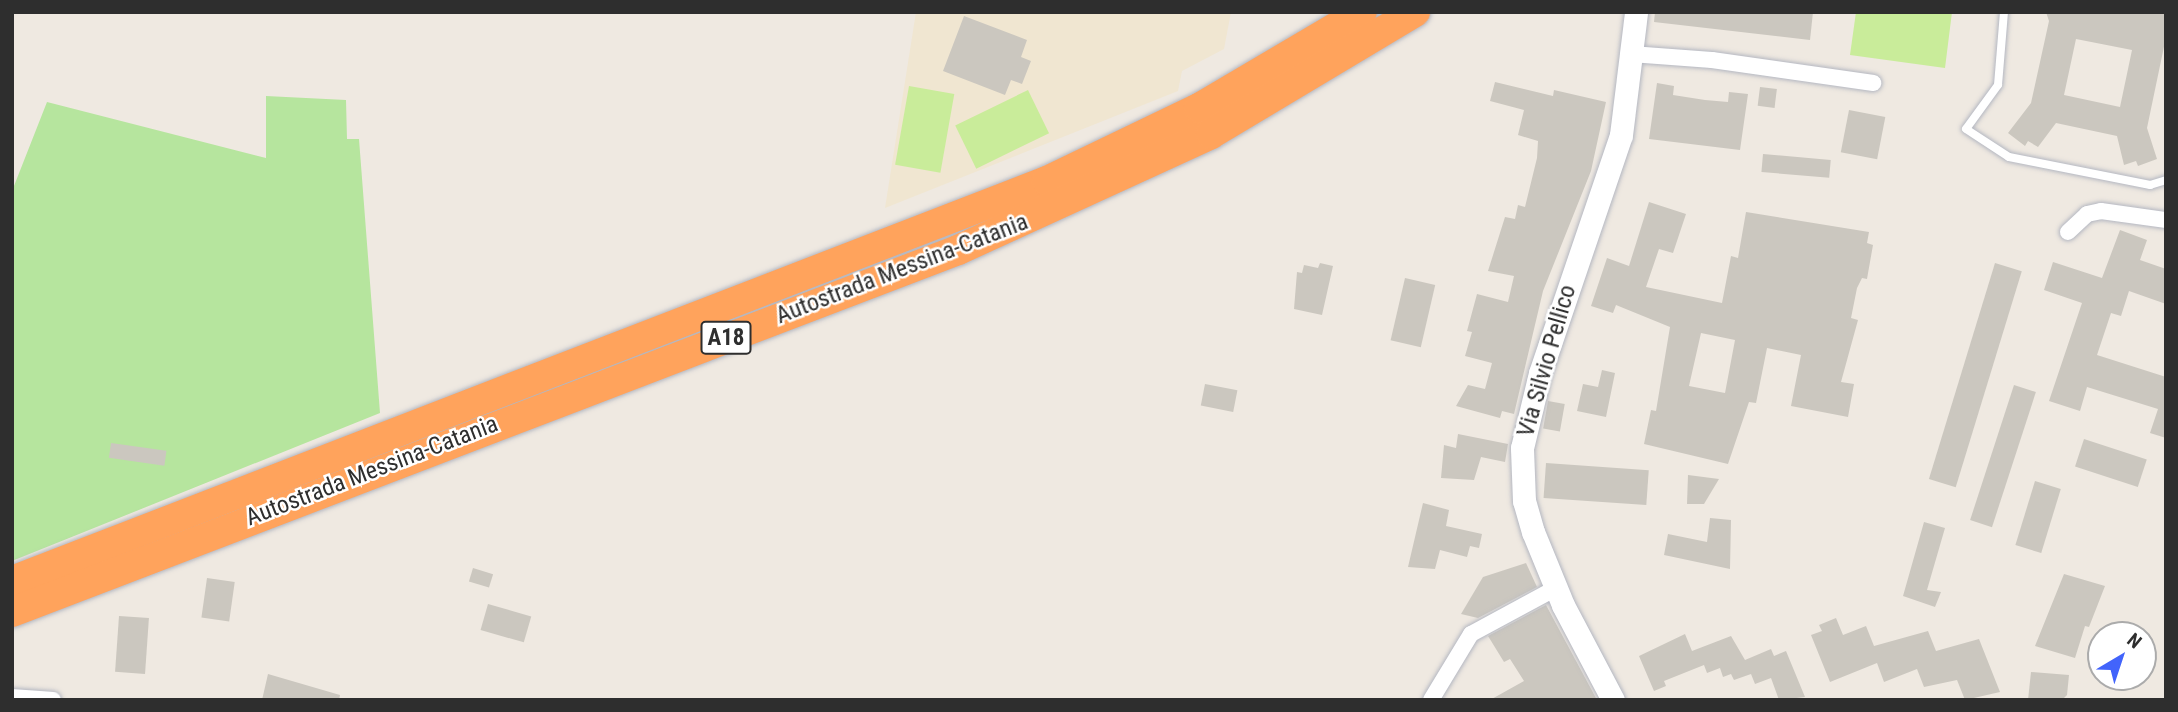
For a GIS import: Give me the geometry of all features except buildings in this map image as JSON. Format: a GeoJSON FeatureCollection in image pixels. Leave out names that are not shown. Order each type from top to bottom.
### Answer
{"type":"FeatureCollection","features":[{"type":"Feature","properties":{"kind":"highway","name":"Autostrada Messina-Catania"},"geometry":{"type":"LineString","coordinates":[[12,581],[1035,186],[1199,108],[1362,12]]}},
{"type":"Feature","properties":{"kind":"highway","name":"Autostrada Messina-Catania"},"geometry":{"type":"LineString","coordinates":[[12,612],[983,239],[1211,134],[1415,12]]}},
{"type":"Feature","properties":{"kind":"street","name":"Via Silvio Pellico"},"geometry":{"type":"LineString","coordinates":[[1613,700],[1556,588],[1524,501],[1522,448],[1540,373],[1621,135],[1636,12]]}},
{"type":"Feature","properties":{"kind":"street"},"geometry":{"type":"LineString","coordinates":[[1631,54],[1712,60],[1873,83]]}},
{"type":"Feature","properties":{"kind":"street"},"geometry":{"type":"LineString","coordinates":[[2068,232],[2087,214],[2101,211],[2166,220]]}},
{"type":"Feature","properties":{"kind":"street"},"geometry":{"type":"LineString","coordinates":[[1431,700],[1471,634],[1556,588]]}},
{"type":"Feature","properties":{"kind":"street"},"geometry":{"type":"LineString","coordinates":[[12,697],[53,700]]}},
{"type":"Feature","properties":{"kind":"lane"},"geometry":{"type":"LineString","coordinates":[[2004,12],[1998,85],[1966,129],[2009,157],[2150,185],[2166,180]]}},
{"type":"Feature","properties":{"kind":"shaded area"},"geometry":{"type":"Polygon","coordinates":[[[916,12],[1231,12],[1224,49],[1182,71],[1178,91],[885,208],[916,12]]]}},
{"type":"Feature","properties":{"kind":"green space"},"geometry":{"type":"Polygon","coordinates":[[[1856,12],[1952,12],[1945,68],[1850,55],[1856,12]]]}},
{"type":"Feature","properties":{"kind":"green space"},"geometry":{"type":"Polygon","coordinates":[[[909,86],[954,94],[940,173],[895,165],[909,86]]]}},
{"type":"Feature","properties":{"kind":"green space"},"geometry":{"type":"Polygon","coordinates":[[[1028,90],[1049,133],[976,169],[955,126],[1028,90]]]}},
{"type":"Feature","properties":{"kind":"green space"},"geometry":{"type":"Polygon","coordinates":[[[266,96],[346,100],[347,139],[359,139],[380,413],[12,561],[12,191],[47,102],[266,158],[266,96]]]}}]}
